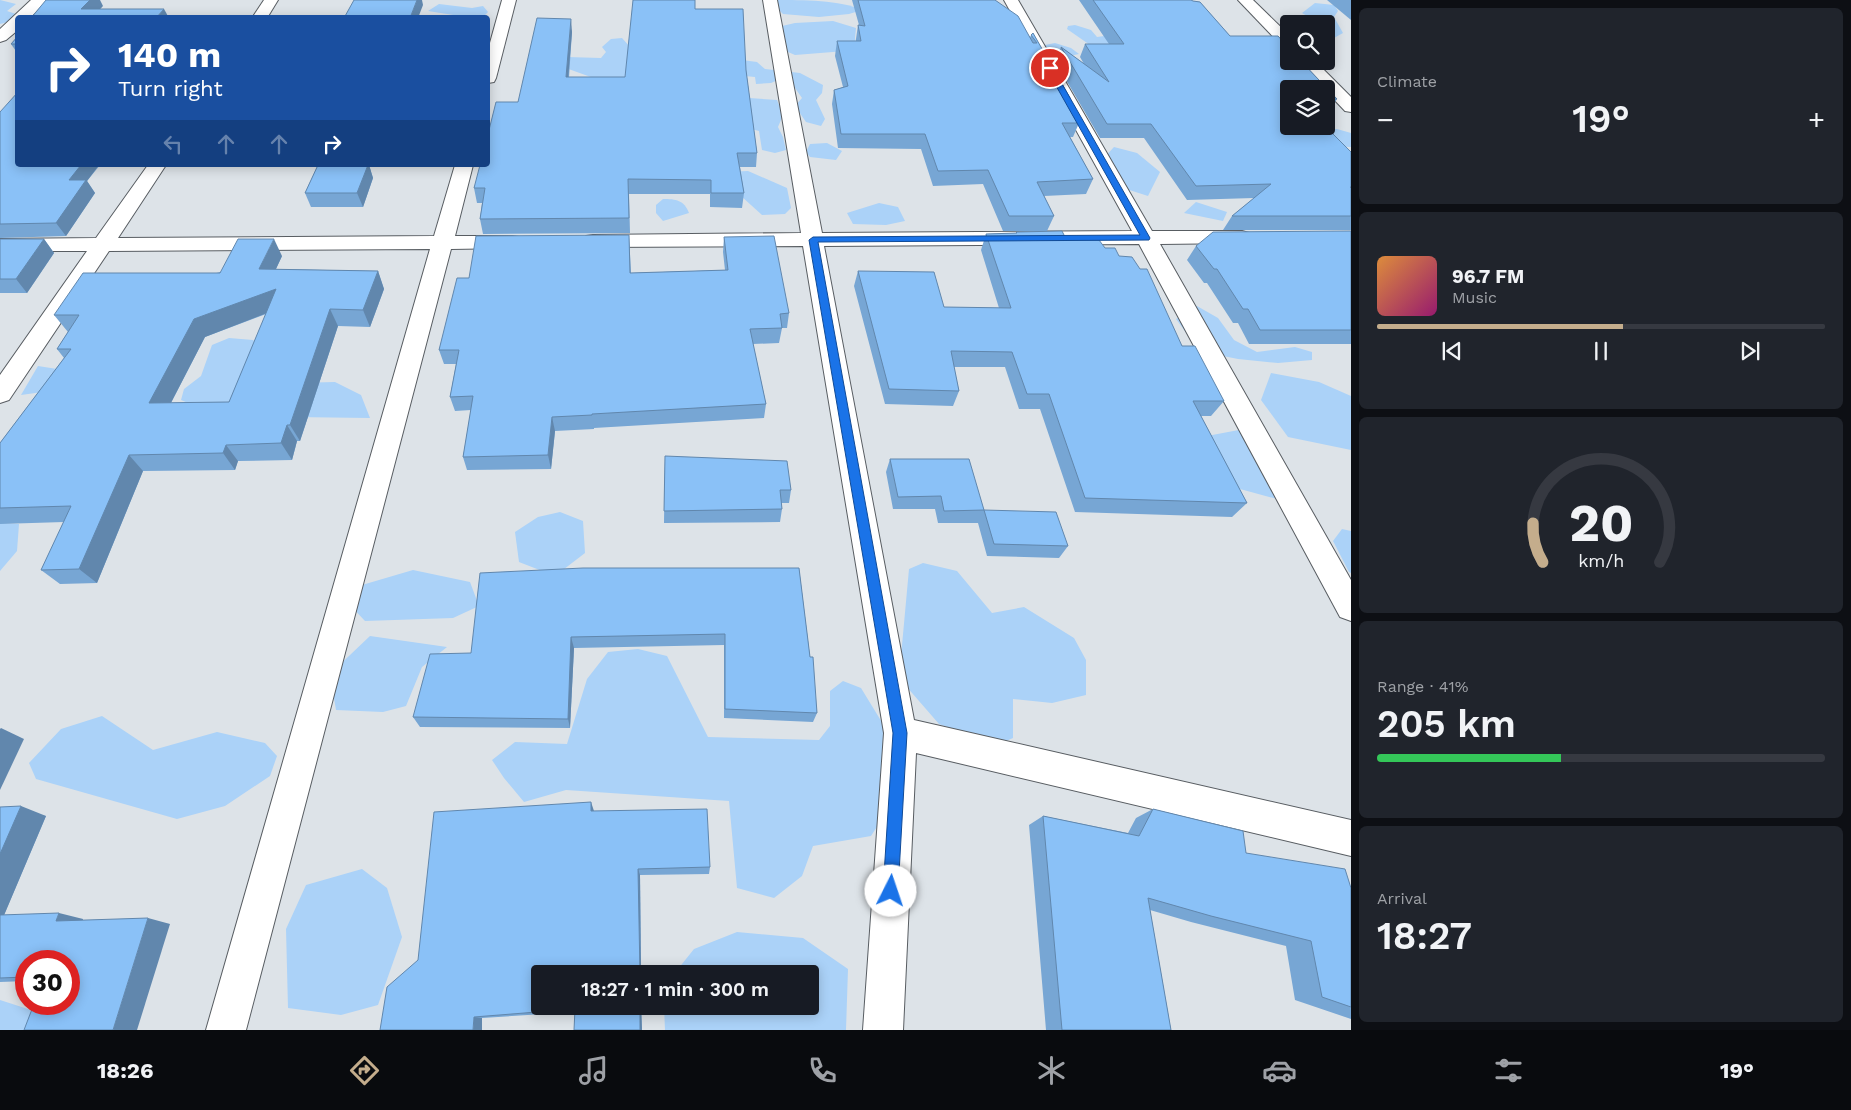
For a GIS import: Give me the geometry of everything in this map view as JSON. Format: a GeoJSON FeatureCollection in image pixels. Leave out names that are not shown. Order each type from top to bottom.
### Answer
{"type":"FeatureCollection","features":[{"type":"Feature","properties":{"kind":"street"},"geometry":{"type":"LineString","coordinates":[[24,15],[40,0]]}},
{"type":"Feature","properties":{"kind":"street"},"geometry":{"type":"LineString","coordinates":[[261,15],[271,0]]}},
{"type":"Feature","properties":{"kind":"street"},"geometry":{"type":"LineString","coordinates":[[490,71],[509,0]]}},
{"type":"Feature","properties":{"kind":"street"},"geometry":{"type":"LineString","coordinates":[[770,0],[900,733],[883,1030]]}},
{"type":"Feature","properties":{"kind":"street"},"geometry":{"type":"LineString","coordinates":[[1011,0],[1146,238],[1351,608]]}},
{"type":"Feature","properties":{"kind":"street"},"geometry":{"type":"LineString","coordinates":[[1245,0],[1280,35]]}},
{"type":"Feature","properties":{"kind":"street"},"geometry":{"type":"LineString","coordinates":[[0,37],[15,24]]}},
{"type":"Feature","properties":{"kind":"street"},"geometry":{"type":"LineString","coordinates":[[1315,70],[1351,107]]}},
{"type":"Feature","properties":{"kind":"street"},"geometry":{"type":"LineString","coordinates":[[0,394],[157,167]]}},
{"type":"Feature","properties":{"kind":"street"},"geometry":{"type":"LineString","coordinates":[[226,1030],[463,167]]}},
{"type":"Feature","properties":{"kind":"street"},"geometry":{"type":"LineString","coordinates":[[569,241],[1263,237]]}},
{"type":"Feature","properties":{"kind":"street"},"geometry":{"type":"LineString","coordinates":[[0,245],[530,242]]}},
{"type":"Feature","properties":{"kind":"street"},"geometry":{"type":"LineString","coordinates":[[900,733],[1351,838]]}},
{"type":"Feature","properties":{"kind":"shaded area"},"geometry":{"type":"Polygon","coordinates":[[[0,0],[16,4],[7,11],[16,14],[8,22],[0,24],[0,0]]]}},
{"type":"Feature","properties":{"kind":"shaded area"},"geometry":{"type":"Polygon","coordinates":[[[776,0],[832,2],[862,10],[849,14],[819,17],[783,14],[778,9],[776,0]]]}},
{"type":"Feature","properties":{"kind":"shaded area"},"geometry":{"type":"Polygon","coordinates":[[[1315,3],[1334,5],[1338,11],[1335,16],[1305,15],[1302,13],[1315,3]]]}},
{"type":"Feature","properties":{"kind":"shaded area"},"geometry":{"type":"Polygon","coordinates":[[[439,4],[472,8],[483,6],[488,12],[485,15],[453,15],[428,11],[439,4]]]}},
{"type":"Feature","properties":{"kind":"shaded area"},"geometry":{"type":"Polygon","coordinates":[[[1335,19],[1343,33],[1335,37],[1335,19]]]}},
{"type":"Feature","properties":{"kind":"shaded area"},"geometry":{"type":"Polygon","coordinates":[[[833,21],[856,28],[855,38],[858,50],[795,55],[774,46],[782,26],[795,23],[833,21]]]}},
{"type":"Feature","properties":{"kind":"shaded area"},"geometry":{"type":"Polygon","coordinates":[[[1075,25],[1091,30],[1097,37],[1126,33],[1136,43],[1090,45],[1067,29],[1068,26],[1075,25]]]}},
{"type":"Feature","properties":{"kind":"shaded area"},"geometry":{"type":"Polygon","coordinates":[[[622,38],[630,47],[635,73],[613,85],[563,67],[567,57],[601,58],[606,52],[602,47],[611,39],[622,38]]]}},
{"type":"Feature","properties":{"kind":"shaded area"},"geometry":{"type":"Polygon","coordinates":[[[1055,43],[1071,48],[1079,54],[1065,57],[1046,54],[1045,45],[1055,43]]]}},
{"type":"Feature","properties":{"kind":"shaded area"},"geometry":{"type":"Polygon","coordinates":[[[742,60],[757,62],[765,69],[800,73],[823,85],[822,93],[816,100],[825,119],[821,126],[806,122],[795,106],[802,98],[793,85],[780,79],[771,83],[756,84],[755,77],[734,75],[742,60]]]}},
{"type":"Feature","properties":{"kind":"shaded area"},"geometry":{"type":"Polygon","coordinates":[[[734,97],[777,100],[783,115],[778,127],[786,150],[775,153],[762,150],[759,131],[735,125],[734,97]]]}},
{"type":"Feature","properties":{"kind":"shaded area"},"geometry":{"type":"Polygon","coordinates":[[[1335,129],[1351,133],[1351,147],[1331,146],[1325,135],[1335,135],[1335,129]]]}},
{"type":"Feature","properties":{"kind":"shaded area"},"geometry":{"type":"Polygon","coordinates":[[[827,143],[842,151],[836,160],[810,157],[806,152],[810,144],[827,143]]]}},
{"type":"Feature","properties":{"kind":"shaded area"},"geometry":{"type":"Polygon","coordinates":[[[1114,147],[1137,153],[1160,172],[1148,196],[1117,186],[1102,160],[1114,147]]]}},
{"type":"Feature","properties":{"kind":"shaded area"},"geometry":{"type":"Polygon","coordinates":[[[748,171],[787,188],[791,208],[785,214],[762,215],[720,177],[726,172],[748,171]]]}},
{"type":"Feature","properties":{"kind":"shaded area"},"geometry":{"type":"Polygon","coordinates":[[[663,199],[679,201],[685,205],[689,213],[663,221],[656,213],[656,205],[663,199]]]}},
{"type":"Feature","properties":{"kind":"shaded area"},"geometry":{"type":"Polygon","coordinates":[[[1196,202],[1227,212],[1223,221],[1184,213],[1196,202]]]}},
{"type":"Feature","properties":{"kind":"shaded area"},"geometry":{"type":"Polygon","coordinates":[[[879,203],[898,207],[905,221],[886,225],[853,224],[847,213],[879,203]]]}},
{"type":"Feature","properties":{"kind":"shaded area"},"geometry":{"type":"Polygon","coordinates":[[[1197,306],[1218,318],[1234,340],[1257,352],[1295,347],[1312,352],[1312,360],[1278,363],[1238,359],[1223,356],[1193,342],[1176,319],[1197,306]]]}},
{"type":"Feature","properties":{"kind":"shaded area"},"geometry":{"type":"Polygon","coordinates":[[[229,338],[253,340],[264,348],[257,384],[335,382],[361,395],[370,418],[219,416],[181,400],[184,389],[201,376],[212,345],[229,338]]]}},
{"type":"Feature","properties":{"kind":"shaded area"},"geometry":{"type":"Polygon","coordinates":[[[38,366],[70,371],[64,389],[21,395],[38,366]]]}},
{"type":"Feature","properties":{"kind":"shaded area"},"geometry":{"type":"Polygon","coordinates":[[[1271,373],[1319,382],[1351,396],[1351,450],[1288,437],[1261,400],[1271,373]]]}},
{"type":"Feature","properties":{"kind":"shaded area"},"geometry":{"type":"Polygon","coordinates":[[[1244,429],[1277,499],[1229,486],[1207,436],[1244,429]]]}},
{"type":"Feature","properties":{"kind":"shaded area"},"geometry":{"type":"Polygon","coordinates":[[[560,512],[583,521],[585,553],[555,576],[519,562],[515,532],[538,517],[560,512]]]}},
{"type":"Feature","properties":{"kind":"shaded area"},"geometry":{"type":"Polygon","coordinates":[[[0,523],[19,524],[17,551],[0,571],[0,523]]]}},
{"type":"Feature","properties":{"kind":"shaded area"},"geometry":{"type":"Polygon","coordinates":[[[1342,529],[1351,531],[1351,573],[1333,541],[1342,529]]]}},
{"type":"Feature","properties":{"kind":"shaded area"},"geometry":{"type":"Polygon","coordinates":[[[923,563],[957,571],[992,613],[1024,607],[1074,638],[1086,660],[1086,695],[1052,703],[1013,699],[1013,738],[997,745],[939,724],[899,678],[909,569],[923,563]]]}},
{"type":"Feature","properties":{"kind":"shaded area"},"geometry":{"type":"Polygon","coordinates":[[[413,570],[470,582],[479,606],[453,618],[365,621],[351,606],[362,585],[413,570]]]}},
{"type":"Feature","properties":{"kind":"shaded area"},"geometry":{"type":"Polygon","coordinates":[[[370,636],[447,647],[422,667],[406,706],[383,712],[336,710],[330,674],[370,636]]]}},
{"type":"Feature","properties":{"kind":"shaded area"},"geometry":{"type":"Polygon","coordinates":[[[638,649],[667,656],[708,737],[819,740],[830,726],[830,691],[843,681],[861,688],[883,724],[882,819],[871,836],[813,846],[802,876],[774,898],[737,888],[729,801],[566,790],[524,802],[492,760],[515,742],[567,744],[587,679],[608,652],[638,649]]]}},
{"type":"Feature","properties":{"kind":"shaded area"},"geometry":{"type":"Polygon","coordinates":[[[102,716],[153,750],[217,732],[265,743],[277,756],[270,776],[225,806],[177,819],[36,779],[29,763],[61,729],[102,716]]]}},
{"type":"Feature","properties":{"kind":"shaded area"},"geometry":{"type":"Polygon","coordinates":[[[362,869],[387,888],[402,937],[378,1005],[341,1015],[288,1008],[286,929],[306,885],[362,869]]]}},
{"type":"Feature","properties":{"kind":"shaded area"},"geometry":{"type":"Polygon","coordinates":[[[737,932],[803,938],[848,969],[846,1030],[665,1030],[664,1015],[819,1015],[819,965],[681,965],[694,949],[737,932]]]}},
{"type":"Feature","properties":{"kind":"shaded area"},"geometry":{"type":"Polygon","coordinates":[[[0,1000],[15,1005],[15,1015],[30,1015],[26,1030],[0,1030],[0,1000]]]}},
{"type":"Feature","properties":{"kind":"building"},"geometry":{"type":"Polygon","coordinates":[[[46,0],[90,0],[81,9],[164,9],[159,15],[34,15],[46,0]]]}},
{"type":"Feature","properties":{"kind":"building"},"geometry":{"type":"Polygon","coordinates":[[[354,0],[417,0],[411,15],[346,15],[354,0]]]}},
{"type":"Feature","properties":{"kind":"building"},"geometry":{"type":"Polygon","coordinates":[[[633,0],[695,0],[695,9],[743,9],[746,70],[757,153],[737,153],[744,193],[711,193],[711,180],[628,179],[629,218],[480,219],[485,188],[474,188],[479,167],[490,167],[490,126],[496,102],[518,102],[537,18],[571,19],[566,77],[625,77],[633,0]]]}},
{"type":"Feature","properties":{"kind":"building"},"geometry":{"type":"Polygon","coordinates":[[[858,0],[995,0],[1018,16],[1033,43],[1037,43],[1031,35],[1033,33],[1070,98],[1068,99],[1079,123],[1062,123],[1093,179],[1037,182],[1054,216],[1009,216],[988,170],[938,171],[925,134],[841,134],[834,90],[848,86],[837,41],[861,41],[858,25],[865,26],[858,0]]]}},
{"type":"Feature","properties":{"kind":"building"},"geometry":{"type":"Polygon","coordinates":[[[1093,0],[1191,0],[1200,2],[1230,36],[1278,36],[1280,38],[1280,70],[1310,70],[1319,80],[1280,80],[1280,135],[1334,135],[1351,152],[1351,216],[1232,216],[1271,184],[1196,186],[1151,124],[1107,124],[1061,47],[1109,82],[1085,44],[1124,44],[1093,0]]]}},
{"type":"Feature","properties":{"kind":"building"},"geometry":{"type":"Polygon","coordinates":[[[15,95],[15,167],[79,167],[69,180],[86,180],[56,223],[0,224],[0,112],[15,95]]]}},
{"type":"Feature","properties":{"kind":"building"},"geometry":{"type":"Polygon","coordinates":[[[317,167],[367,167],[357,193],[305,193],[317,167]]]}},
{"type":"Feature","properties":{"kind":"building"},"geometry":{"type":"Polygon","coordinates":[[[1062,231],[1066,239],[1099,240],[1105,248],[1115,248],[1119,256],[1132,257],[1140,269],[1147,269],[1182,346],[1195,346],[1224,401],[1193,401],[1247,503],[1085,498],[1049,394],[1027,394],[1012,352],[951,351],[959,391],[889,389],[858,271],[934,272],[944,307],[1011,308],[986,234],[1062,231]]]}},
{"type":"Feature","properties":{"kind":"building"},"geometry":{"type":"Polygon","coordinates":[[[1351,231],[1351,330],[1260,330],[1248,309],[1243,309],[1217,269],[1214,269],[1196,246],[1213,232],[1351,231]]]}},
{"type":"Feature","properties":{"kind":"building"},"geometry":{"type":"Polygon","coordinates":[[[629,235],[630,273],[728,270],[724,237],[774,236],[789,313],[780,314],[782,328],[750,329],[766,404],[552,417],[548,455],[463,457],[473,396],[450,397],[459,350],[439,350],[457,278],[469,278],[476,236],[629,235]]]}},
{"type":"Feature","properties":{"kind":"building"},"geometry":{"type":"Polygon","coordinates":[[[0,239],[44,239],[16,279],[0,279],[0,239]]]}},
{"type":"Feature","properties":{"kind":"building"},"geometry":{"type":"Polygon","coordinates":[[[238,239],[274,239],[259,269],[378,271],[363,310],[330,309],[290,425],[287,425],[281,443],[226,445],[223,453],[129,455],[79,569],[41,570],[71,506],[0,508],[0,443],[71,349],[57,349],[79,315],[54,315],[83,273],[220,273],[238,239]],[[276,289],[194,319],[149,403],[229,402],[276,289]]]}},
{"type":"Feature","properties":{"kind":"building"},"geometry":{"type":"Polygon","coordinates":[[[665,456],[787,461],[791,490],[780,490],[782,509],[664,511],[665,456]]]}},
{"type":"Feature","properties":{"kind":"building"},"geometry":{"type":"Polygon","coordinates":[[[890,459],[969,459],[984,510],[944,511],[941,496],[898,497],[890,459]]]}},
{"type":"Feature","properties":{"kind":"building"},"geometry":{"type":"Polygon","coordinates":[[[984,510],[1056,512],[1068,546],[994,544],[984,510]]]}},
{"type":"Feature","properties":{"kind":"building"},"geometry":{"type":"Polygon","coordinates":[[[583,568],[799,568],[810,657],[813,657],[817,713],[725,709],[725,634],[571,637],[568,719],[413,717],[430,654],[471,653],[480,573],[583,568]]]}},
{"type":"Feature","properties":{"kind":"building"},"geometry":{"type":"Polygon","coordinates":[[[591,802],[591,811],[707,809],[710,867],[638,869],[640,965],[531,965],[531,1012],[474,1017],[473,1030],[380,1030],[387,987],[418,960],[434,812],[591,802]]]}},
{"type":"Feature","properties":{"kind":"building"},"geometry":{"type":"Polygon","coordinates":[[[21,806],[0,854],[0,807],[21,806]]]}},
{"type":"Feature","properties":{"kind":"building"},"geometry":{"type":"Polygon","coordinates":[[[1153,809],[1243,831],[1246,853],[1345,869],[1351,888],[1351,1007],[1322,997],[1311,941],[1148,898],[1171,1030],[1062,1030],[1043,816],[1139,836],[1153,809]]]}},
{"type":"Feature","properties":{"kind":"building"},"geometry":{"type":"Polygon","coordinates":[[[59,913],[56,921],[148,918],[113,1030],[24,1030],[30,1015],[80,1015],[80,950],[15,950],[15,977],[0,978],[0,915],[59,913]]]}},
{"type":"Feature","properties":{"kind":"building"},"geometry":{"type":"Polygon","coordinates":[[[575,1015],[640,1015],[640,1030],[574,1030],[575,1015]]]}},
{"type":"Feature","properties":{"kind":"route"},"geometry":{"type":"LineString","coordinates":[[891,891],[900,733],[813,240],[1146,238],[1050,68]]}}]}
